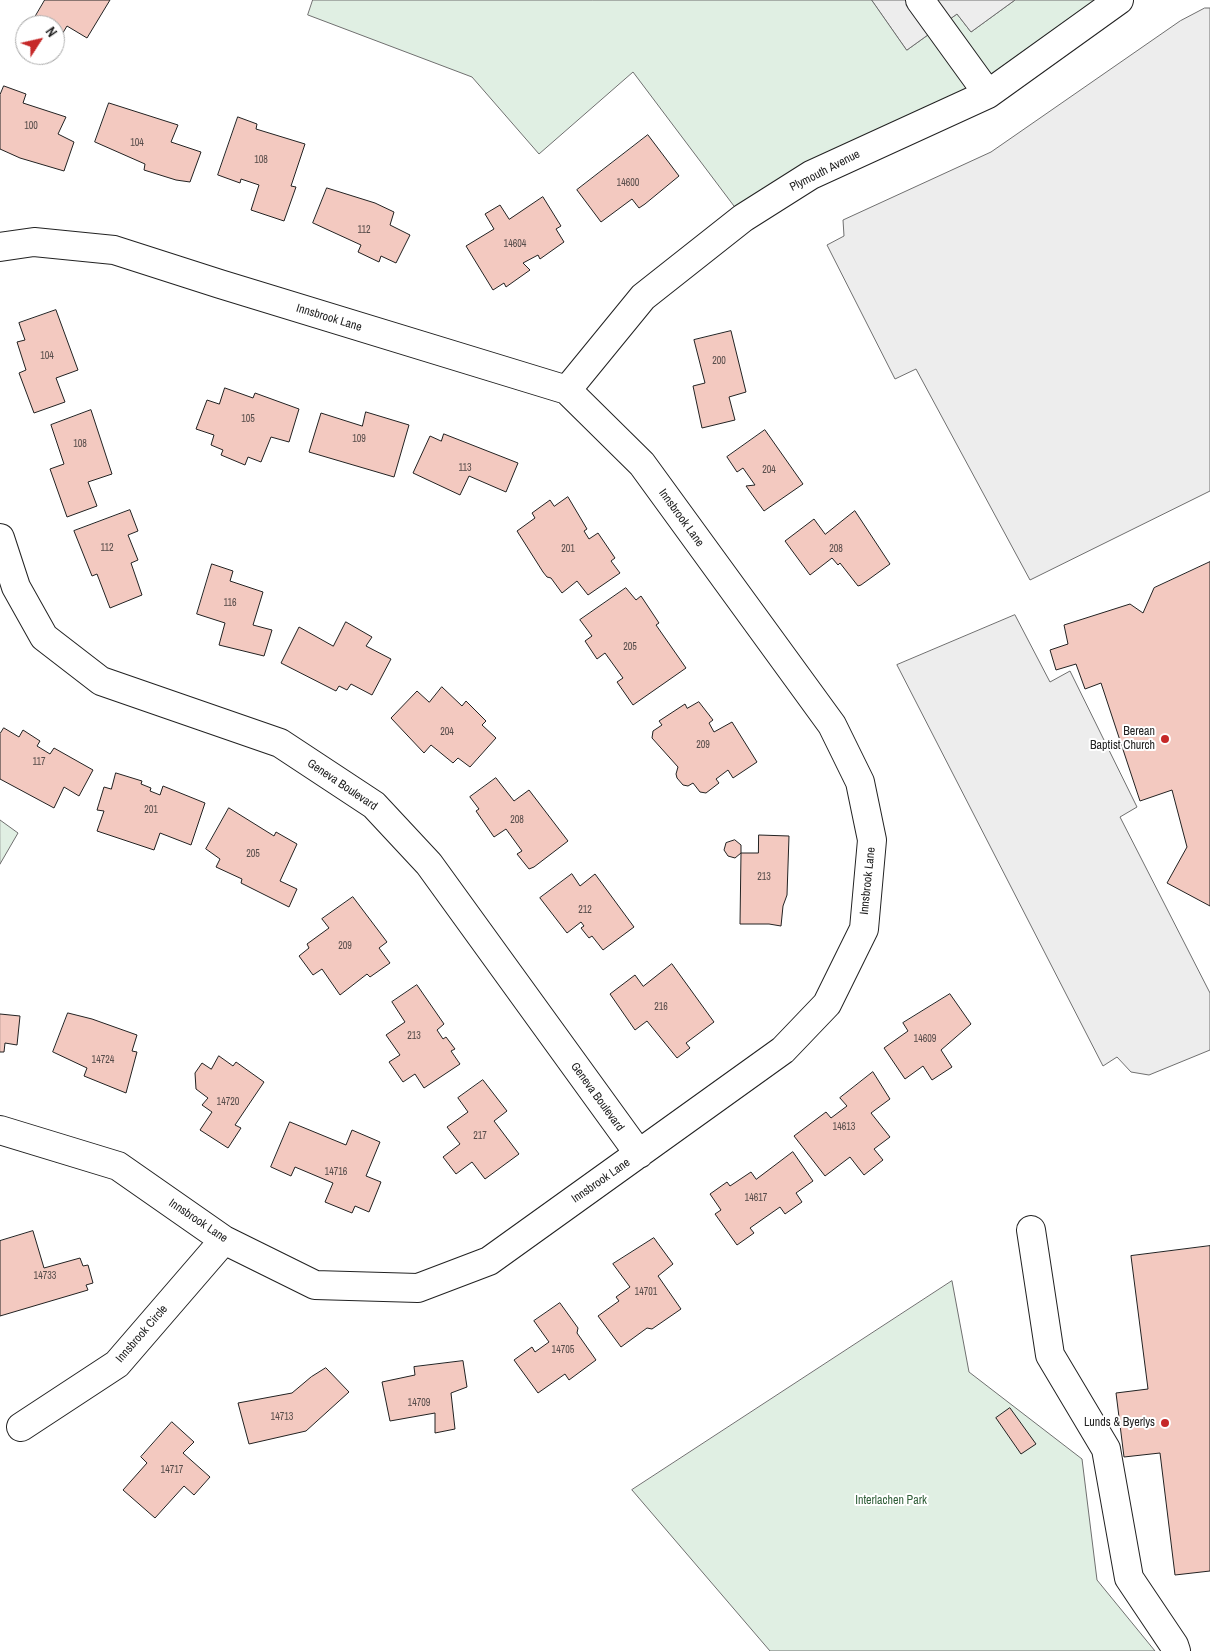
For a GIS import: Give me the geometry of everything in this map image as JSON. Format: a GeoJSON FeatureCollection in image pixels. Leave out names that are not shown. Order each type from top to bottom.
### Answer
{"type":"FeatureCollection","features":[{"type":"Feature","properties":{"kind":"street","name":"Plymouth Avenue"},"geometry":{"type":"LineString","coordinates":[[567,390],[643,297],[743,218],[811,175],[988,94],[1119,0]]}},
{"type":"Feature","properties":{"kind":"street"},"geometry":{"type":"LineString","coordinates":[[931,4],[988,94]]}},
{"type":"Feature","properties":{"kind":"street","name":"Innsbrook Lane"},"geometry":{"type":"LineString","coordinates":[[0,247],[34,242],[114,250],[567,390],[642,464],[832,725],[860,782],[872,840],[864,929],[827,1004],[783,1050],[489,1261],[418,1288],[314,1285],[224,1240],[118,1166],[0,1130]]}},
{"type":"Feature","properties":{"kind":"street","name":"Geneva Boulevard"},"geometry":{"type":"LineString","coordinates":[[0,538],[16,586],[44,637],[101,681],[280,743],[374,805],[429,864],[639,1154]]}},
{"type":"Feature","properties":{"kind":"street"},"geometry":{"type":"LineString","coordinates":[[1031,1230],[1050,1355],[1106,1449],[1129,1578],[1174,1645],[1176,1651]]}},
{"type":"Feature","properties":{"kind":"street","name":"Innsbrook Circle"},"geometry":{"type":"LineString","coordinates":[[21,1427],[117,1364],[224,1240]]}},
{"type":"Feature","properties":{"kind":"green space"},"geometry":{"type":"Polygon","coordinates":[[[313,0],[872,0],[907,50],[957,14],[971,32],[1015,0],[1119,0],[1061,42],[743,218],[633,72],[539,154],[472,77],[308,15],[313,0]]]}},
{"type":"Feature","properties":{"kind":"green space"},"geometry":{"type":"Polygon","coordinates":[[[0,820],[18,833],[0,864],[0,820]]]}},
{"type":"Feature","properties":{"kind":"green space","name":"Interlachen Park"},"geometry":{"type":"Polygon","coordinates":[[[952,1281],[969,1372],[1082,1459],[1097,1580],[1155,1651],[770,1651],[632,1490],[952,1281]]]}},
{"type":"Feature","properties":{"kind":"shaded area"},"geometry":{"type":"Polygon","coordinates":[[[872,0],[1015,0],[971,32],[957,14],[907,50],[872,0]]]}},
{"type":"Feature","properties":{"kind":"shaded area"},"geometry":{"type":"Polygon","coordinates":[[[1205,8],[1210,8],[1210,491],[1030,580],[916,369],[895,379],[827,245],[844,236],[843,220],[991,152],[1180,21],[1205,8]]]}},
{"type":"Feature","properties":{"kind":"shaded area"},"geometry":{"type":"Polygon","coordinates":[[[1015,615],[1050,682],[1070,671],[1137,807],[1120,817],[1210,993],[1210,1050],[1149,1075],[1131,1072],[1117,1057],[1103,1066],[897,665],[1015,615]]]}},
{"type":"Feature","properties":{"kind":"building"},"geometry":{"type":"Polygon","coordinates":[[[45,0],[110,0],[87,38],[67,26],[65,29],[65,15],[36,15],[45,0]]]}},
{"type":"Feature","properties":{"kind":"building"},"geometry":{"type":"Polygon","coordinates":[[[4,86],[26,94],[23,103],[66,117],[58,134],[74,142],[64,171],[20,158],[0,149],[0,95],[4,86]]]}},
{"type":"Feature","properties":{"kind":"building"},"geometry":{"type":"Polygon","coordinates":[[[109,103],[178,125],[171,142],[201,152],[190,182],[176,180],[144,170],[145,164],[95,142],[109,103]]]}},
{"type":"Feature","properties":{"kind":"building"},"geometry":{"type":"Polygon","coordinates":[[[238,117],[257,124],[256,129],[305,144],[291,186],[296,187],[284,221],[251,210],[259,185],[241,179],[240,183],[218,175],[238,117]]]}},
{"type":"Feature","properties":{"kind":"building"},"geometry":{"type":"Polygon","coordinates":[[[648,135],[679,176],[639,208],[632,199],[601,222],[577,190],[648,135]]]}},
{"type":"Feature","properties":{"kind":"building"},"geometry":{"type":"Polygon","coordinates":[[[327,188],[375,203],[394,212],[390,225],[410,235],[396,263],[381,256],[379,262],[358,252],[361,245],[313,223],[327,188]]]}},
{"type":"Feature","properties":{"kind":"building"},"geometry":{"type":"Polygon","coordinates":[[[543,197],[561,226],[556,229],[564,242],[540,259],[538,255],[523,263],[530,270],[506,287],[504,283],[493,290],[466,246],[494,229],[485,214],[500,205],[509,219],[543,197]]]}},
{"type":"Feature","properties":{"kind":"building"},"geometry":{"type":"Polygon","coordinates":[[[56,310],[78,370],[56,378],[65,402],[34,413],[19,373],[26,370],[17,342],[25,340],[19,323],[56,310]]]}},
{"type":"Feature","properties":{"kind":"building"},"geometry":{"type":"Polygon","coordinates":[[[731,331],[746,392],[729,397],[735,420],[702,428],[693,386],[705,383],[694,340],[731,331]]]}},
{"type":"Feature","properties":{"kind":"building"},"geometry":{"type":"Polygon","coordinates":[[[225,388],[253,398],[255,393],[299,409],[289,442],[271,437],[261,462],[248,457],[245,465],[221,455],[223,450],[211,445],[214,435],[196,429],[207,400],[219,404],[225,388]]]}},
{"type":"Feature","properties":{"kind":"building"},"geometry":{"type":"Polygon","coordinates":[[[91,410],[112,474],[88,482],[97,506],[67,517],[50,469],[64,464],[51,425],[91,410]]]}},
{"type":"Feature","properties":{"kind":"building"},"geometry":{"type":"Polygon","coordinates":[[[366,412],[409,425],[394,477],[309,452],[321,413],[362,426],[366,412]]]}},
{"type":"Feature","properties":{"kind":"building"},"geometry":{"type":"Polygon","coordinates":[[[765,430],[803,484],[764,511],[746,486],[755,485],[743,468],[737,472],[727,457],[765,430]]]}},
{"type":"Feature","properties":{"kind":"building"},"geometry":{"type":"Polygon","coordinates":[[[444,434],[518,463],[506,492],[469,476],[460,495],[413,473],[430,436],[441,441],[444,434]]]}},
{"type":"Feature","properties":{"kind":"building"},"geometry":{"type":"Polygon","coordinates":[[[568,497],[587,529],[584,531],[589,539],[598,533],[615,558],[611,561],[620,573],[588,595],[577,581],[562,593],[551,578],[547,577],[543,572],[517,531],[535,518],[532,513],[550,500],[554,506],[568,497]]]}},
{"type":"Feature","properties":{"kind":"building"},"geometry":{"type":"Polygon","coordinates":[[[130,510],[138,531],[128,535],[138,560],[131,563],[142,595],[110,608],[97,574],[92,576],[74,531],[130,510]]]}},
{"type":"Feature","properties":{"kind":"building"},"geometry":{"type":"Polygon","coordinates":[[[855,511],[890,564],[858,586],[840,563],[838,565],[832,558],[810,575],[785,541],[814,519],[825,534],[855,511]]]}},
{"type":"Feature","properties":{"kind":"building","name":"Berean Baptist Church"},"geometry":{"type":"Polygon","coordinates":[[[1210,562],[1210,906],[1167,883],[1187,847],[1172,790],[1140,801],[1101,683],[1085,689],[1076,664],[1056,670],[1050,650],[1068,644],[1064,625],[1130,604],[1143,613],[1154,588],[1210,562]]]}},
{"type":"Feature","properties":{"kind":"building"},"geometry":{"type":"Polygon","coordinates":[[[212,564],[233,571],[230,581],[263,592],[253,625],[272,630],[264,656],[219,645],[225,623],[197,614],[212,564]]]}},
{"type":"Feature","properties":{"kind":"building"},"geometry":{"type":"Polygon","coordinates":[[[626,588],[636,600],[641,596],[659,623],[656,625],[686,668],[633,705],[617,682],[623,678],[605,653],[597,659],[585,641],[592,636],[580,620],[626,588]]]}},
{"type":"Feature","properties":{"kind":"building"},"geometry":{"type":"Polygon","coordinates":[[[346,622],[372,637],[366,646],[391,659],[372,695],[351,684],[347,690],[339,686],[336,691],[281,663],[299,627],[333,646],[346,622]]]}},
{"type":"Feature","properties":{"kind":"building"},"geometry":{"type":"Polygon","coordinates":[[[442,687],[462,706],[466,701],[486,721],[482,725],[496,738],[470,767],[458,758],[453,763],[431,745],[424,753],[391,718],[417,691],[429,702],[442,687]]]}},
{"type":"Feature","properties":{"kind":"building"},"geometry":{"type":"Polygon","coordinates":[[[699,702],[713,720],[709,723],[714,732],[732,722],[757,762],[733,778],[728,770],[716,779],[719,783],[706,793],[700,792],[693,783],[688,786],[683,785],[677,778],[678,767],[652,738],[653,731],[662,725],[659,721],[685,704],[687,708],[699,702]]]}},
{"type":"Feature","properties":{"kind":"building"},"geometry":{"type":"Polygon","coordinates":[[[4,728],[19,737],[23,730],[40,741],[37,746],[50,754],[54,748],[93,770],[79,796],[64,787],[54,808],[0,779],[0,734],[4,728]]]}},
{"type":"Feature","properties":{"kind":"building"},"geometry":{"type":"Polygon","coordinates":[[[116,773],[142,781],[141,784],[151,788],[150,791],[160,795],[163,786],[205,803],[191,845],[160,833],[154,850],[97,831],[104,811],[97,810],[104,787],[111,789],[116,773]]]}},
{"type":"Feature","properties":{"kind":"building"},"geometry":{"type":"Polygon","coordinates":[[[496,778],[514,801],[529,790],[568,841],[529,869],[517,854],[522,851],[506,829],[494,837],[476,811],[479,809],[470,797],[496,778]]]}},
{"type":"Feature","properties":{"kind":"building"},"geometry":{"type":"Polygon","coordinates":[[[229,808],[274,836],[276,832],[297,844],[280,881],[297,889],[289,907],[241,883],[242,879],[216,867],[220,859],[206,849],[229,808]]]}},
{"type":"Feature","properties":{"kind":"building"},"geometry":{"type":"Polygon","coordinates":[[[759,835],[789,836],[787,895],[783,906],[781,926],[740,924],[741,853],[758,853],[759,835]]]}},
{"type":"Feature","properties":{"kind":"building"},"geometry":{"type":"Polygon","coordinates":[[[735,840],[741,845],[741,853],[735,858],[728,856],[724,850],[726,843],[735,840]]]}},
{"type":"Feature","properties":{"kind":"building"},"geometry":{"type":"Polygon","coordinates":[[[572,874],[580,886],[595,874],[634,927],[603,950],[592,936],[589,938],[581,928],[584,926],[581,922],[567,933],[540,898],[572,874]]]}},
{"type":"Feature","properties":{"kind":"building"},"geometry":{"type":"Polygon","coordinates":[[[353,897],[387,942],[379,948],[390,963],[370,977],[367,974],[340,995],[322,969],[313,975],[299,956],[309,948],[307,944],[329,928],[322,919],[353,897]]]}},
{"type":"Feature","properties":{"kind":"building"},"geometry":{"type":"Polygon","coordinates":[[[672,964],[714,1022],[686,1043],[690,1048],[677,1058],[647,1021],[635,1030],[610,994],[635,975],[643,986],[672,964]]]}},
{"type":"Feature","properties":{"kind":"building"},"geometry":{"type":"Polygon","coordinates":[[[417,985],[444,1024],[437,1030],[443,1039],[446,1037],[455,1049],[451,1051],[460,1064],[424,1088],[415,1074],[403,1082],[389,1062],[400,1055],[386,1035],[405,1022],[392,1002],[417,985]]]}},
{"type":"Feature","properties":{"kind":"building"},"geometry":{"type":"Polygon","coordinates":[[[950,994],[971,1024],[941,1050],[952,1067],[932,1080],[923,1066],[905,1079],[884,1048],[908,1031],[903,1023],[950,994]]]}},
{"type":"Feature","properties":{"kind":"building"},"geometry":{"type":"Polygon","coordinates":[[[68,1013],[92,1019],[137,1035],[132,1051],[137,1052],[126,1093],[84,1076],[87,1068],[53,1052],[68,1013]]]}},
{"type":"Feature","properties":{"kind":"building"},"geometry":{"type":"Polygon","coordinates":[[[0,1014],[20,1016],[17,1045],[5,1043],[4,1052],[0,1052],[0,1014]]]}},
{"type":"Feature","properties":{"kind":"building"},"geometry":{"type":"Polygon","coordinates":[[[219,1056],[233,1066],[236,1062],[264,1082],[235,1125],[241,1128],[228,1148],[200,1130],[212,1112],[202,1105],[208,1098],[196,1089],[195,1073],[202,1063],[211,1069],[219,1056]]]}},
{"type":"Feature","properties":{"kind":"building"},"geometry":{"type":"Polygon","coordinates":[[[873,1072],[890,1099],[871,1113],[890,1137],[874,1149],[883,1160],[864,1175],[850,1157],[825,1176],[794,1136],[826,1112],[831,1118],[847,1106],[840,1098],[873,1072]]]}},
{"type":"Feature","properties":{"kind":"building"},"geometry":{"type":"Polygon","coordinates":[[[483,1080],[507,1111],[494,1121],[519,1154],[485,1179],[472,1162],[456,1174],[443,1157],[460,1144],[447,1127],[468,1112],[458,1098],[483,1080]]]}},
{"type":"Feature","properties":{"kind":"building"},"geometry":{"type":"Polygon","coordinates":[[[290,1122],[346,1145],[352,1130],[380,1142],[366,1176],[381,1182],[369,1212],[355,1206],[352,1213],[325,1202],[333,1183],[295,1167],[291,1176],[271,1167],[290,1122]]]}},
{"type":"Feature","properties":{"kind":"building"},"geometry":{"type":"Polygon","coordinates":[[[793,1152],[813,1181],[796,1193],[802,1202],[785,1214],[780,1207],[750,1228],[754,1233],[737,1245],[715,1214],[721,1210],[710,1194],[727,1182],[730,1186],[751,1172],[756,1179],[793,1152]]]}},
{"type":"Feature","properties":{"kind":"building"},"geometry":{"type":"Polygon","coordinates":[[[33,1231],[44,1268],[80,1258],[83,1266],[88,1265],[93,1283],[86,1285],[88,1290],[0,1316],[0,1241],[33,1231]]]}},
{"type":"Feature","properties":{"kind":"building"},"geometry":{"type":"Polygon","coordinates":[[[654,1238],[673,1264],[658,1276],[681,1309],[652,1329],[647,1328],[621,1347],[598,1316],[619,1301],[616,1297],[630,1287],[613,1264],[654,1238]]]}},
{"type":"Feature","properties":{"kind":"building","name":"Lunds & Byerlys"},"geometry":{"type":"Polygon","coordinates":[[[1210,1246],[1210,1571],[1175,1575],[1160,1453],[1124,1457],[1116,1393],[1148,1389],[1131,1256],[1210,1246]]]}},
{"type":"Feature","properties":{"kind":"building"},"geometry":{"type":"Polygon","coordinates":[[[560,1303],[578,1328],[577,1333],[596,1360],[569,1380],[565,1374],[538,1393],[514,1360],[532,1347],[535,1352],[549,1342],[534,1321],[560,1303]]]}},
{"type":"Feature","properties":{"kind":"building"},"geometry":{"type":"Polygon","coordinates":[[[463,1361],[467,1387],[451,1393],[455,1429],[435,1433],[435,1413],[390,1421],[382,1382],[415,1375],[414,1367],[463,1361]]]}},
{"type":"Feature","properties":{"kind":"building"},"geometry":{"type":"Polygon","coordinates":[[[326,1368],[349,1392],[306,1431],[249,1444],[238,1403],[292,1393],[311,1377],[326,1368]]]}},
{"type":"Feature","properties":{"kind":"building"},"geometry":{"type":"Polygon","coordinates":[[[1010,1408],[1036,1444],[1021,1454],[996,1418],[1010,1408]]]}},
{"type":"Feature","properties":{"kind":"building"},"geometry":{"type":"Polygon","coordinates":[[[172,1422],[194,1442],[183,1453],[210,1477],[194,1495],[184,1486],[155,1518],[123,1490],[147,1463],[141,1457],[172,1422]]]}},
{"type":"Feature","properties":{"kind":"place","name":"Berean Baptist Church"},"geometry":{"type":"Point","coordinates":[1165,739]}},
{"type":"Feature","properties":{"kind":"place","name":"Lunds & Byerlys"},"geometry":{"type":"Point","coordinates":[1165,1423]}}]}
